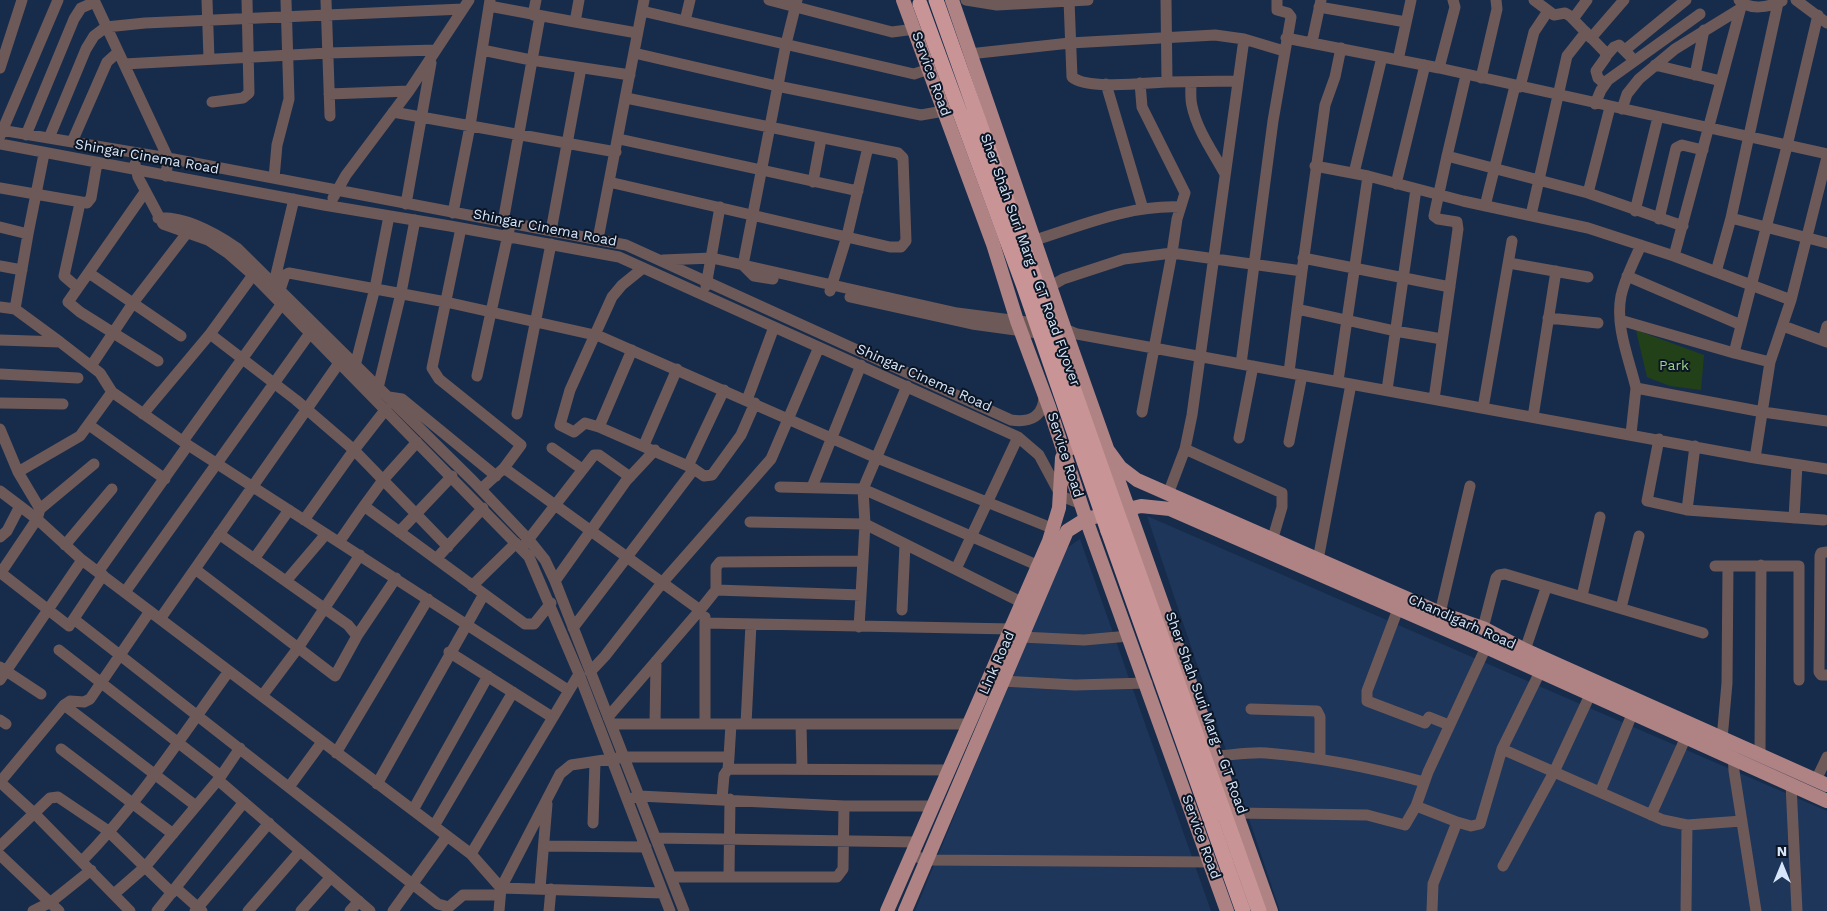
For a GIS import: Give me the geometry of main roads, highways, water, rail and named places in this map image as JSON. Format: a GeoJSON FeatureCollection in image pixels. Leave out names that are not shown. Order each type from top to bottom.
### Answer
{"type":"FeatureCollection","features":[{"type":"Feature","properties":{"kind":"highway","name":"Sher Shah Suri Marg - GT Road Flyover"},"geometry":{"type":"LineString","coordinates":[[919,0],[1115,528]]}},
{"type":"Feature","properties":{"kind":"highway","name":"Sher Shah Suri Marg - GT Road Flyover"},"geometry":{"type":"LineString","coordinates":[[936,0],[1115,528]]}},
{"type":"Feature","properties":{"kind":"highway"},"geometry":{"type":"LineString","coordinates":[[1115,528],[1244,911]]}},
{"type":"Feature","properties":{"kind":"highway","name":"Sher Shah Suri Marg - GT Road"},"geometry":{"type":"LineString","coordinates":[[1115,528],[1259,911]]}},
{"type":"Feature","properties":{"kind":"main road","name":"Service Road"},"geometry":{"type":"LineString","coordinates":[[903,0],[993,244],[1019,326],[1065,452],[1086,520],[1130,636],[1228,911]]}},
{"type":"Feature","properties":{"kind":"main road"},"geometry":{"type":"LineString","coordinates":[[952,0],[969,54],[1051,286],[1070,333],[1107,447],[1270,911]]}},
{"type":"Feature","properties":{"kind":"main road"},"geometry":{"type":"LineString","coordinates":[[1065,452],[1089,440],[1101,441],[1107,447]]}},
{"type":"Feature","properties":{"kind":"main road","name":"Chandigarh Road"},"geometry":{"type":"LineString","coordinates":[[1107,447],[1120,467],[1128,474],[1168,494],[1440,613],[1482,628],[1525,650],[1722,739],[1734,751],[1791,784],[1827,801]]}},
{"type":"Feature","properties":{"kind":"main road","name":"Link Road"},"geometry":{"type":"LineString","coordinates":[[904,911],[1002,681],[1023,603],[1054,529],[1061,496],[1061,465],[1065,452]]}},
{"type":"Feature","properties":{"kind":"main road","name":"Chandigarh Road"},"geometry":{"type":"LineString","coordinates":[[1130,508],[1150,505],[1170,509],[1686,737],[1734,751],[1760,756],[1823,781]]}},
{"type":"Feature","properties":{"kind":"main road","name":"Link Road"},"geometry":{"type":"LineString","coordinates":[[887,911],[969,724],[1067,532],[1086,520],[1130,508]]}},
{"type":"Feature","properties":{"kind":"park label","name":"Park"},"geometry":{"type":"Point","coordinates":[1674,366]}}]}
